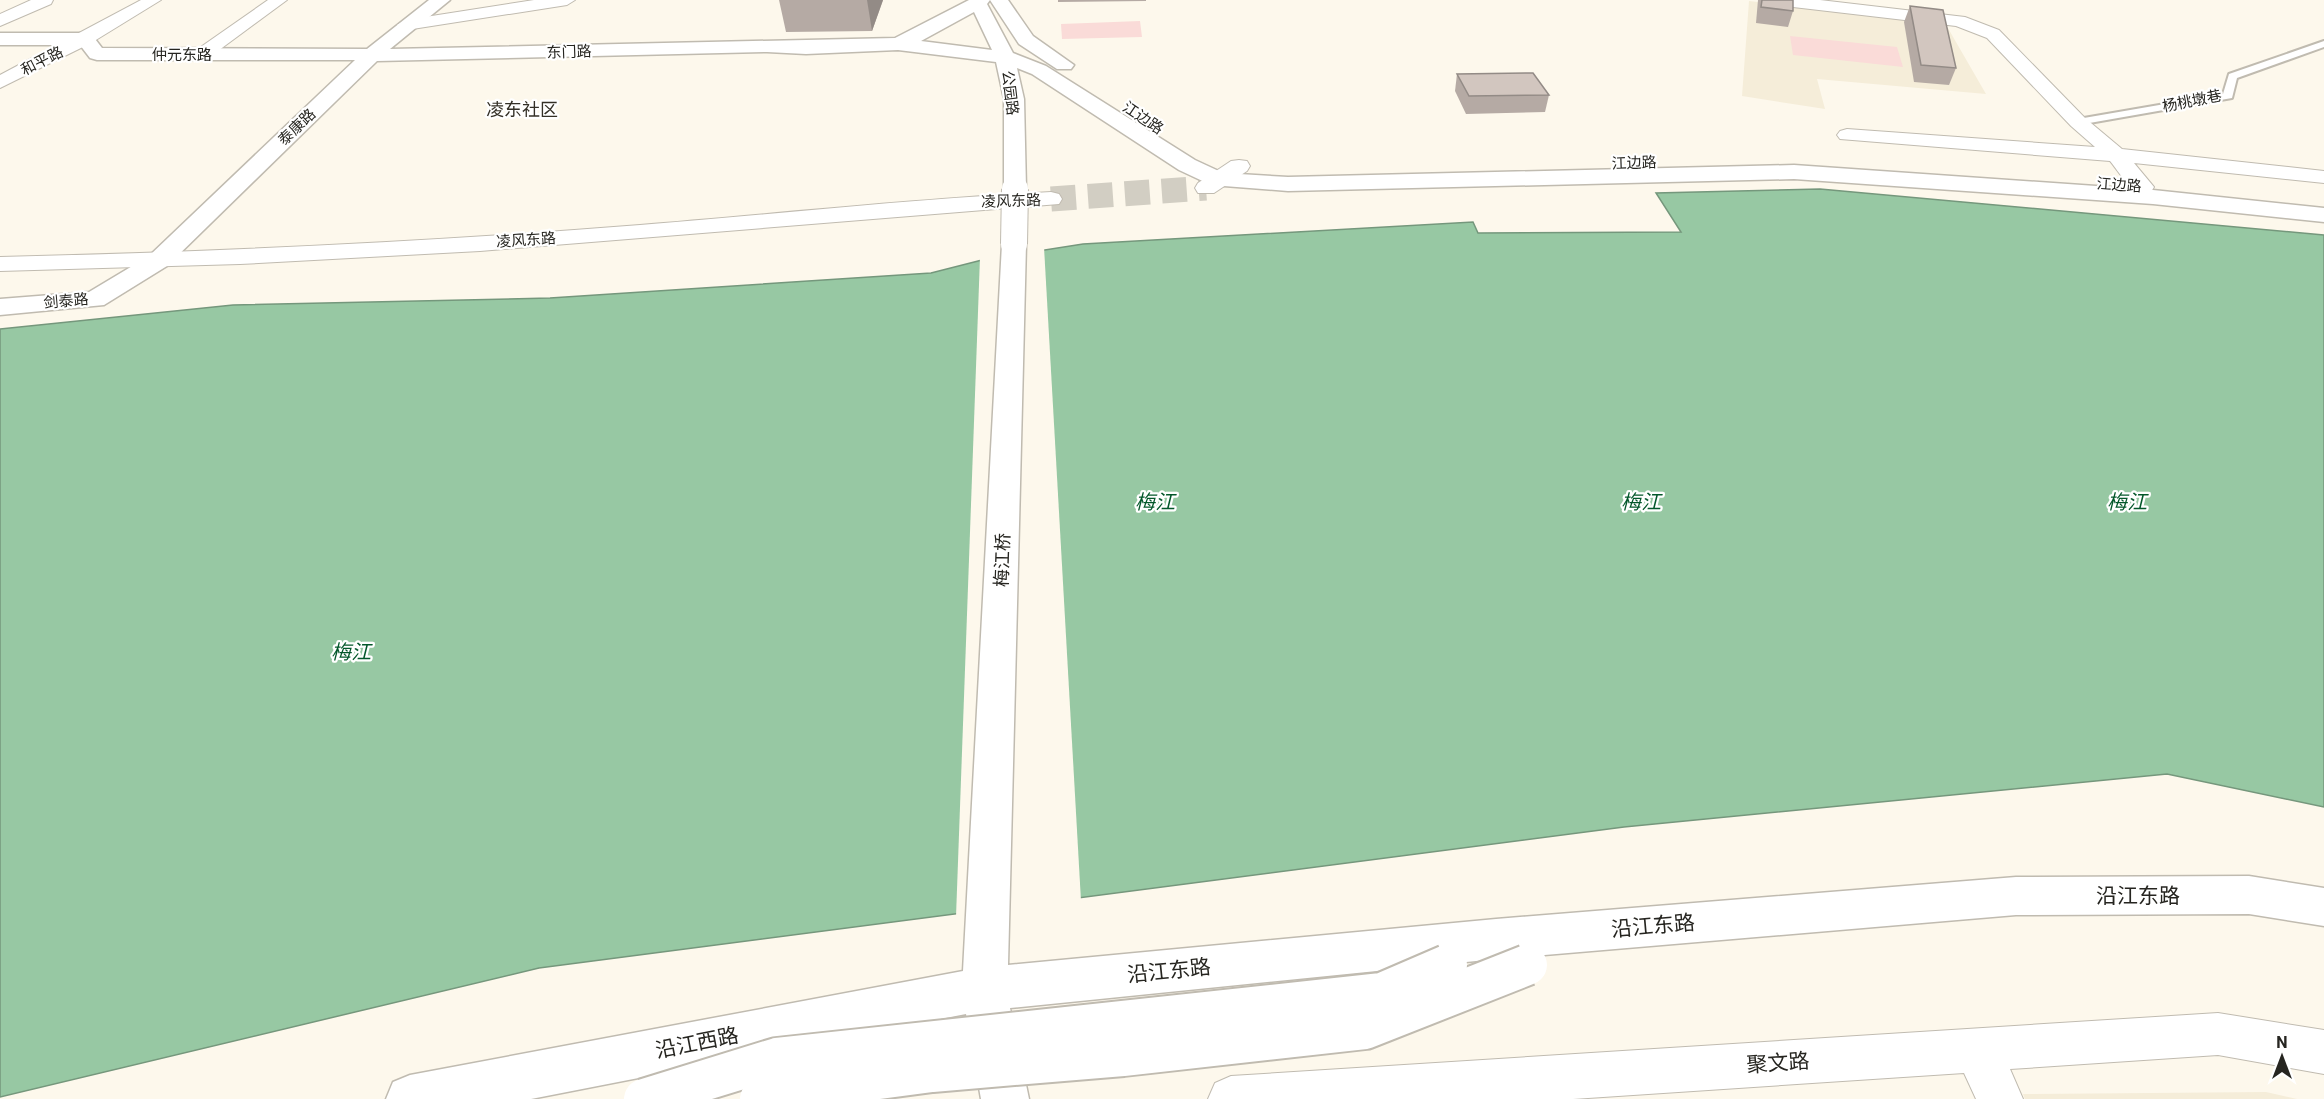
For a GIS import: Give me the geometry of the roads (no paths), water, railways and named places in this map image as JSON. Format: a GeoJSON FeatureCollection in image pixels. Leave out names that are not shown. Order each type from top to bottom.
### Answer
{"type":"FeatureCollection","features":[{"type":"Feature","properties":{"kind":"street"},"geometry":{"type":"LineString","coordinates":[[0,21],[45,0]]}},
{"type":"Feature","properties":{"kind":"street","name":"和平路"},"geometry":{"type":"LineString","coordinates":[[0,82],[85,39],[153,0]]}},
{"type":"Feature","properties":{"kind":"street"},"geometry":{"type":"LineString","coordinates":[[201,55],[279,0]]}},
{"type":"Feature","properties":{"kind":"street","name":"泰康路"},"geometry":{"type":"LineString","coordinates":[[158,261],[372,55],[406,25],[441,0]]}},
{"type":"Feature","properties":{"kind":"street"},"geometry":{"type":"LineString","coordinates":[[406,25],[567,0]]}},
{"type":"Feature","properties":{"kind":"street","name":"东门路"},"geometry":{"type":"LineString","coordinates":[[767,46],[805,40],[866,39],[890,34],[913,25],[956,0]]}},
{"type":"Feature","properties":{"kind":"street","name":"江边路"},"geometry":{"type":"LineString","coordinates":[[999,0],[1019,15],[1026,40],[1196,153],[1239,166],[1293,174],[1487,170],[1638,162],[1790,162],[2143,187],[2324,206]]}},
{"type":"Feature","properties":{"kind":"street"},"geometry":{"type":"LineString","coordinates":[[1776,0],[1959,21],[1993,34],[2078,122],[2116,155],[2143,187]]}},
{"type":"Feature","properties":{"kind":"street","name":"东门路"},"geometry":{"type":"LineString","coordinates":[[372,55],[767,46],[806,48],[898,44],[924,33],[977,1]]}},
{"type":"Feature","properties":{"kind":"street","name":"公园路"},"geometry":{"type":"LineString","coordinates":[[977,1],[1005,57],[1014,99],[1015,189]]}},
{"type":"Feature","properties":{"kind":"street"},"geometry":{"type":"LineString","coordinates":[[0,39],[85,39]]}},
{"type":"Feature","properties":{"kind":"street","name":"仲元东路"},"geometry":{"type":"LineString","coordinates":[[85,39],[97,54],[372,55]]}},
{"type":"Feature","properties":{"kind":"street","name":"江边路"},"geometry":{"type":"LineString","coordinates":[[898,44],[1005,57],[1039,70],[1213,184],[1794,172],[2153,197],[2324,215]]}},
{"type":"Feature","properties":{"kind":"street"},"geometry":{"type":"LineString","coordinates":[[1014,99],[1025,93],[1040,90],[1072,91]]}},
{"type":"Feature","properties":{"kind":"street"},"geometry":{"type":"LineString","coordinates":[[1847,135],[2116,155],[2324,177]]}},
{"type":"Feature","properties":{"kind":"street"},"geometry":{"type":"LineString","coordinates":[[1213,184],[1239,166]]}},
{"type":"Feature","properties":{"kind":"street","name":"梅江桥"},"geometry":{"type":"LineString","coordinates":[[1005,1099],[984,989],[1015,189]]}},
{"type":"Feature","properties":{"kind":"street","name":"凌风东路"},"geometry":{"type":"LineString","coordinates":[[0,264],[158,261],[418,248],[640,232],[966,202],[1051,199]]}},
{"type":"Feature","properties":{"kind":"street","name":"剑泰路"},"geometry":{"type":"LineString","coordinates":[[0,307],[95,299],[158,261]]}},
{"type":"Feature","properties":{"kind":"street","name":"沿江东路"},"geometry":{"type":"LineString","coordinates":[[984,989],[1496,939],[2016,896],[2249,895],[2324,907]]}},
{"type":"Feature","properties":{"kind":"street"},"geometry":{"type":"LineString","coordinates":[[644,1099],[777,1058],[1382,993],[1447,965]]}},
{"type":"Feature","properties":{"kind":"street"},"geometry":{"type":"LineString","coordinates":[[760,1099],[787,1091],[932,1072],[1123,1056],[1365,1029],[1527,965]]}},
{"type":"Feature","properties":{"kind":"street","name":"沿江西路"},"geometry":{"type":"LineString","coordinates":[[410,1099],[984,989]]}},
{"type":"Feature","properties":{"kind":"street","name":"聚文路"},"geometry":{"type":"LineString","coordinates":[[1231,1099],[2218,1034],[2324,1052]]}},
{"type":"Feature","properties":{"kind":"street"},"geometry":{"type":"LineString","coordinates":[[1976,1050],[2000,1099]]}},
{"type":"Feature","properties":{"kind":"lane","name":"杨桃墩巷"},"geometry":{"type":"LineString","coordinates":[[2078,122],[2228,96],[2232,76],[2324,44]]}},
{"type":"Feature","properties":{"kind":"water","name":"梅江"},"geometry":{"type":"Polygon","coordinates":[[[1820,189],[2324,235],[2324,807],[2167,774],[1624,827],[539,968],[0,1097],[0,329],[233,305],[550,298],[931,273],[982,260],[1083,244],[1473,222],[1478,233],[1681,232],[1656,193],[1820,189]]]}},
{"type":"Feature","properties":{"kind":"tunnel"},"geometry":{"type":"LineString","coordinates":[[1051,199],[1206,188]]}},
{"type":"Feature","properties":{"kind":"district","name":"凌东社区"},"geometry":{"type":"Point","coordinates":[522,109]}}]}
